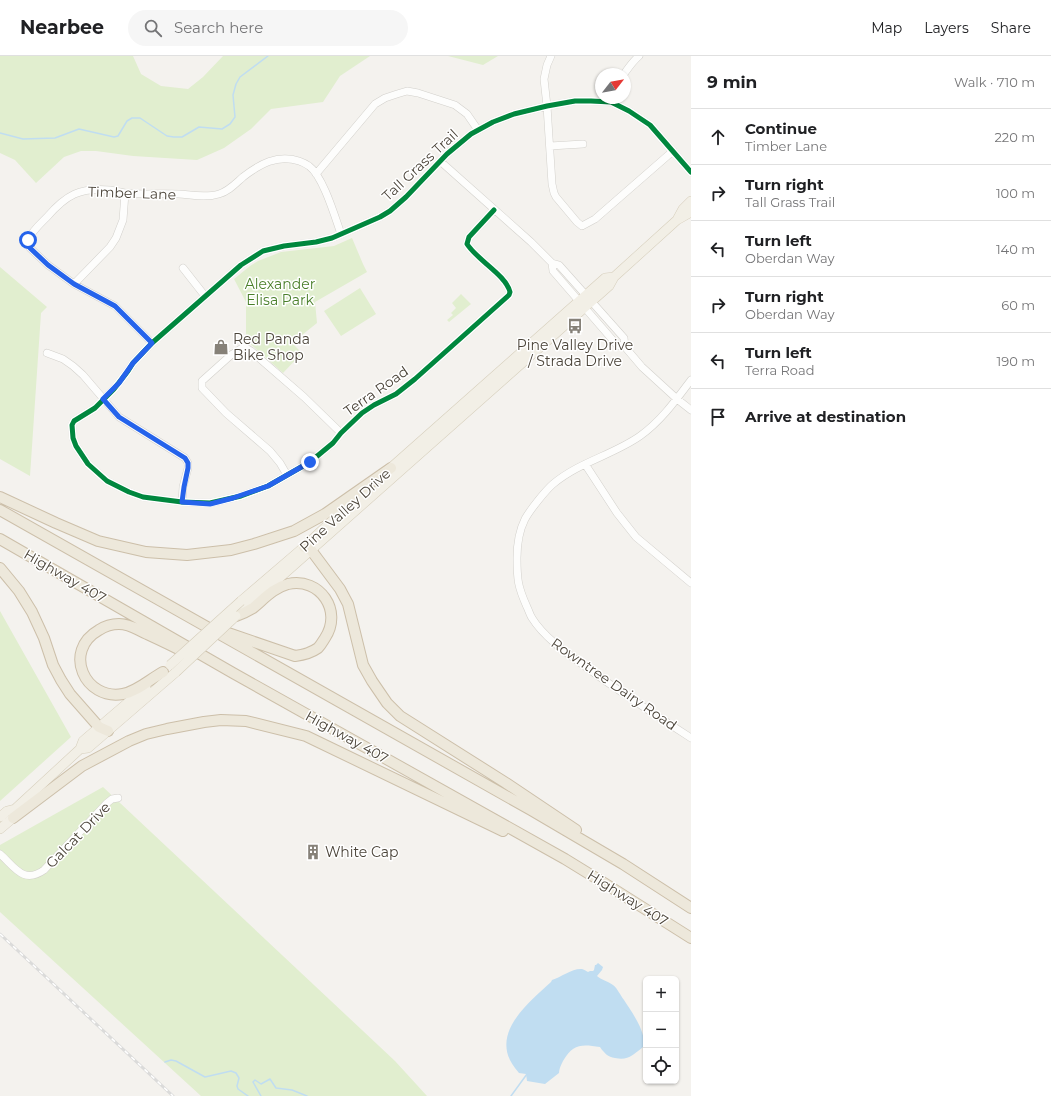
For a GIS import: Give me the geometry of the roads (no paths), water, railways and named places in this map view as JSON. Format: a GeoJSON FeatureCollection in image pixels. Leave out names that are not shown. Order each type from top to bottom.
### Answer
{"type":"FeatureCollection","features":[{"type":"Feature","properties":{"kind":"highway"},"geometry":{"type":"LineString","coordinates":[[0,497],[98,541],[146,552],[187,555],[231,550],[294,531],[325,514],[391,468]]}},
{"type":"Feature","properties":{"kind":"highway","name":"Highway 407"},"geometry":{"type":"LineString","coordinates":[[0,510],[531,810],[623,864],[691,908]]}},
{"type":"Feature","properties":{"kind":"highway","name":"Highway 407"},"geometry":{"type":"LineString","coordinates":[[0,539],[233,673],[565,859],[691,938]]}},
{"type":"Feature","properties":{"kind":"highway"},"geometry":{"type":"LineString","coordinates":[[307,549],[340,589],[348,604],[363,665],[387,703],[400,716],[556,815],[623,864]]}},
{"type":"Feature","properties":{"kind":"highway"},"geometry":{"type":"LineString","coordinates":[[0,568],[19,591],[32,612],[60,680],[70,694],[103,729]]}},
{"type":"Feature","properties":{"kind":"highway"},"geometry":{"type":"LineString","coordinates":[[202,624],[295,656],[318,648],[329,631],[331,622],[331,612],[328,601],[322,593],[305,583],[295,583],[278,588],[245,606],[236,616]]}},
{"type":"Feature","properties":{"kind":"highway"},"geometry":{"type":"LineString","coordinates":[[170,670],[133,690],[119,694],[107,694],[98,690],[87,679],[80,662],[80,656],[84,644],[93,633],[108,626],[121,624],[131,626],[192,656],[233,673]]}},
{"type":"Feature","properties":{"kind":"highway"},"geometry":{"type":"LineString","coordinates":[[14,814],[82,766],[129,741],[146,734],[204,722],[222,720],[246,721],[306,736],[497,829],[565,859]]}},
{"type":"Feature","properties":{"kind":"main road","name":"Pine Valley Drive"},"geometry":{"type":"LineString","coordinates":[[677,220],[683,209],[691,201]]}},
{"type":"Feature","properties":{"kind":"main road","name":"Pine Valley Drive"},"geometry":{"type":"LineString","coordinates":[[0,829],[80,749],[83,741],[103,729],[245,606],[585,301],[605,278],[614,277],[677,220],[691,212]]}},
{"type":"Feature","properties":{"kind":"main road","name":"Pine Valley Drive"},"geometry":{"type":"LineString","coordinates":[[307,549],[359,495],[585,301]]}},
{"type":"Feature","properties":{"kind":"main road","name":"Pine Valley Drive"},"geometry":{"type":"LineString","coordinates":[[103,729],[170,670],[236,616]]}},
{"type":"Feature","properties":{"kind":"main road","name":"Pine Valley Drive"},"geometry":{"type":"LineString","coordinates":[[0,817],[7,811],[14,814]]}},
{"type":"Feature","properties":{"kind":"street"},"geometry":{"type":"LineString","coordinates":[[551,56],[547,65],[544,79],[550,146],[551,178],[554,193],[577,222],[582,226],[594,219],[673,151]]}},
{"type":"Feature","properties":{"kind":"street"},"geometry":{"type":"LineString","coordinates":[[629,68],[632,65],[632,62],[639,56]]}},
{"type":"Feature","properties":{"kind":"street"},"geometry":{"type":"LineString","coordinates":[[316,174],[375,104],[385,98],[406,91],[418,93],[455,105],[467,114],[478,130]]}},
{"type":"Feature","properties":{"kind":"street","name":"Tall Grass Trail"},"geometry":{"type":"LineString","coordinates":[[103,399],[119,383],[133,363],[152,343],[241,265],[263,251],[332,238],[380,217],[406,198],[447,154],[466,138],[493,122],[514,114],[547,106],[595,101]]}},
{"type":"Feature","properties":{"kind":"street","name":"Tall Grass Trail"},"geometry":{"type":"LineString","coordinates":[[618,104],[644,120],[658,133],[691,172]]}},
{"type":"Feature","properties":{"kind":"street"},"geometry":{"type":"LineString","coordinates":[[550,146],[583,144]]}},
{"type":"Feature","properties":{"kind":"street","name":"Timber Lane"},"geometry":{"type":"LineString","coordinates":[[152,343],[115,306],[74,284],[48,265],[30,248],[28,240],[31,233],[65,199],[74,194],[89,190],[205,196],[218,194],[227,191],[244,176],[264,164],[277,158],[287,158],[310,166],[316,174],[322,184],[341,234]]}},
{"type":"Feature","properties":{"kind":"street"},"geometry":{"type":"LineString","coordinates":[[440,161],[531,242],[552,263],[559,265],[617,345],[625,347],[642,367],[691,410]]}},
{"type":"Feature","properties":{"kind":"street"},"geometry":{"type":"LineString","coordinates":[[74,284],[110,247],[116,238],[123,220],[125,193]]}},
{"type":"Feature","properties":{"kind":"street","name":"Terra Road"},"geometry":{"type":"LineString","coordinates":[[103,399],[95,408],[74,421],[72,425],[73,438],[76,446],[88,464],[107,481],[143,497],[210,504],[268,486],[310,462],[333,443],[362,413],[396,394],[415,380],[509,295],[510,292],[508,284],[466,244],[469,237],[494,210]]}},
{"type":"Feature","properties":{"kind":"street"},"geometry":{"type":"LineString","coordinates":[[183,268],[206,296]]}},
{"type":"Feature","properties":{"kind":"street"},"geometry":{"type":"LineString","coordinates":[[287,475],[280,463],[270,451],[226,413],[202,388],[202,381],[237,351],[244,347],[251,351],[304,397],[341,433]]}},
{"type":"Feature","properties":{"kind":"street"},"geometry":{"type":"LineString","coordinates":[[47,353],[63,359],[73,366],[83,375],[119,417],[185,458],[188,463],[188,468],[182,502]]}},
{"type":"Feature","properties":{"kind":"street","name":"Rowntree Dairy Road"},"geometry":{"type":"LineString","coordinates":[[691,380],[670,408],[640,436],[602,457],[585,464],[553,484],[524,520],[518,537],[517,552],[517,581],[521,595],[532,618],[545,634],[574,659],[691,738]]}},
{"type":"Feature","properties":{"kind":"street"},"geometry":{"type":"LineString","coordinates":[[585,464],[617,513],[636,537],[691,583]]}},
{"type":"Feature","properties":{"kind":"street","name":"Galcat Drive"},"geometry":{"type":"LineString","coordinates":[[0,854],[23,875],[33,876],[41,873],[107,803],[112,799],[118,798]]}},
{"type":"Feature","properties":{"kind":"water"},"geometry":{"type":"Polygon","coordinates":[[[598,963],[603,967],[597,976],[618,990],[631,1010],[641,1029],[643,1036],[643,1047],[630,1057],[620,1059],[608,1056],[600,1047],[578,1046],[567,1055],[559,1070],[559,1073],[545,1084],[527,1081],[526,1074],[519,1073],[510,1060],[506,1047],[508,1035],[513,1023],[530,1001],[552,980],[578,969],[588,972],[593,971],[598,963]]]}},
{"type":"Feature","properties":{"kind":"waterway"},"geometry":{"type":"LineString","coordinates":[[0,133],[23,139],[55,138],[79,129],[114,137],[118,136],[127,121],[132,118],[140,118],[167,136],[174,137],[182,137],[199,127],[222,129],[230,124],[235,117],[233,95],[240,77],[268,56]]}},
{"type":"Feature","properties":{"kind":"waterway"},"geometry":{"type":"LineString","coordinates":[[165,1062],[171,1060],[176,1061],[205,1077],[231,1071],[236,1073],[239,1078],[237,1086],[238,1089],[248,1096]]}},
{"type":"Feature","properties":{"kind":"waterway"},"geometry":{"type":"LineString","coordinates":[[511,1096],[527,1074]]}},
{"type":"Feature","properties":{"kind":"waterway"},"geometry":{"type":"LineString","coordinates":[[261,1096],[253,1082],[255,1080],[261,1084],[270,1079],[276,1088],[292,1090],[307,1096]]}},
{"type":"Feature","properties":{"kind":"railway"},"geometry":{"type":"LineString","coordinates":[[0,934],[173,1096]]}},
{"type":"Feature","properties":{"kind":"place","name":"Pine Valley Drive / Strada Drive"},"geometry":{"type":"Point","coordinates":[575,326]}},
{"type":"Feature","properties":{"kind":"place","name":"Red Panda Bike Shop"},"geometry":{"type":"Point","coordinates":[221,347]}},
{"type":"Feature","properties":{"kind":"place","name":"White Cap"},"geometry":{"type":"Point","coordinates":[313,852]}},
{"type":"Feature","properties":{"kind":"park label","name":"Alexander Elisa Park"},"geometry":{"type":"Point","coordinates":[280,292]}}]}
